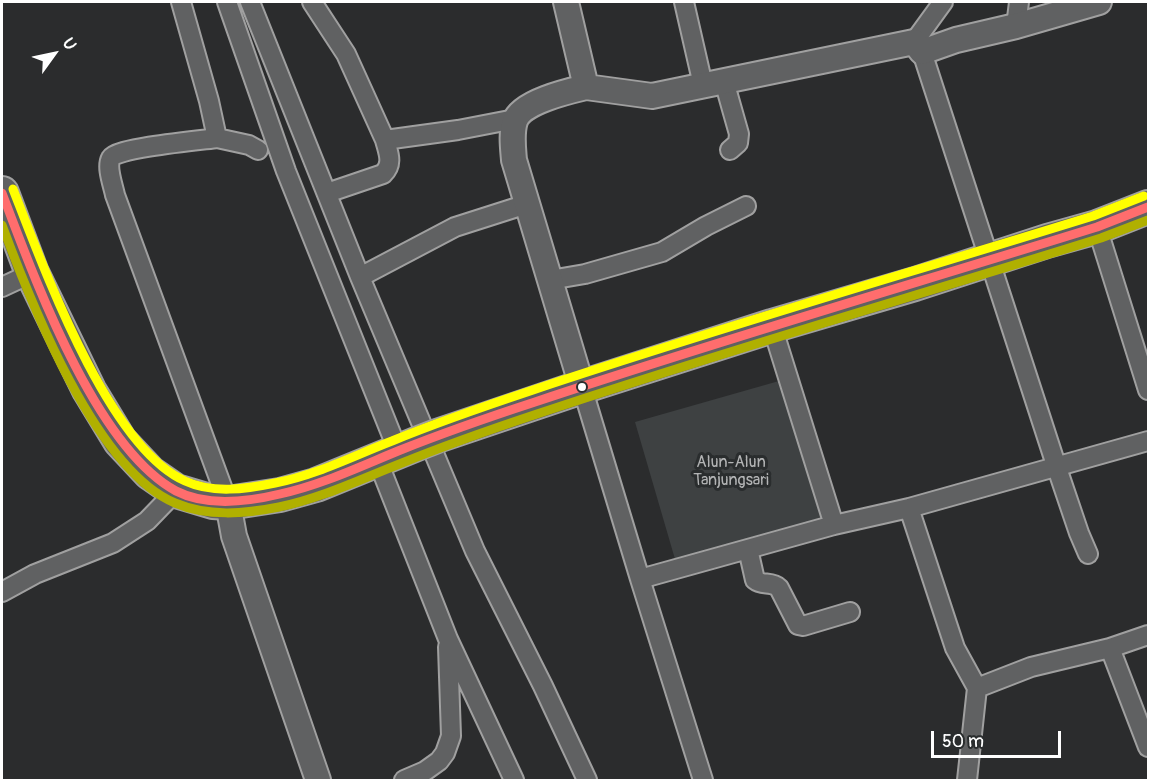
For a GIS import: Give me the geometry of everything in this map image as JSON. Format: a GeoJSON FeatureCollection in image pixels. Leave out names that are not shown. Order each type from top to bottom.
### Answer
{"type":"FeatureCollection","features":[{"type":"Feature","properties":{"kind":"highway"},"geometry":{"type":"LineString","coordinates":[[2,193],[32,273],[89,390],[120,441],[150,473],[176,491],[213,502],[228,503],[280,495],[316,485],[408,447],[582,387],[772,326],[1097,227],[1149,207]]}},
{"type":"Feature","properties":{"kind":"street"},"geometry":{"type":"LineString","coordinates":[[181,2],[209,101],[216,138]]}},
{"type":"Feature","properties":{"kind":"street"},"geometry":{"type":"LineString","coordinates":[[227,2],[286,171],[408,447],[447,639],[451,736],[439,761],[425,771],[404,780]]}},
{"type":"Feature","properties":{"kind":"street"},"geometry":{"type":"LineString","coordinates":[[250,2],[360,277],[475,551],[587,780]]}},
{"type":"Feature","properties":{"kind":"street"},"geometry":{"type":"LineString","coordinates":[[312,2],[346,54],[384,140],[389,157],[389,169],[383,174],[327,193]]}},
{"type":"Feature","properties":{"kind":"street"},"geometry":{"type":"LineString","coordinates":[[566,2],[586,87]]}},
{"type":"Feature","properties":{"kind":"street"},"geometry":{"type":"LineString","coordinates":[[684,2],[713,83],[739,134],[738,143],[729,150]]}},
{"type":"Feature","properties":{"kind":"street"},"geometry":{"type":"LineString","coordinates":[[943,2],[918,47],[991,259],[1057,468],[1088,554]]}},
{"type":"Feature","properties":{"kind":"street"},"geometry":{"type":"LineString","coordinates":[[1016,26],[1019,2]]}},
{"type":"Feature","properties":{"kind":"street"},"geometry":{"type":"LineString","coordinates":[[384,140],[458,130],[515,119],[523,111],[553,95],[586,87],[651,96],[956,40],[1016,26],[1099,2]]}},
{"type":"Feature","properties":{"kind":"street"},"geometry":{"type":"LineString","coordinates":[[515,119],[514,160],[703,780]]}},
{"type":"Feature","properties":{"kind":"street"},"geometry":{"type":"LineString","coordinates":[[258,150],[249,144],[216,138],[175,143],[114,155],[110,159],[110,169],[119,206],[228,503],[234,536],[318,780]]}},
{"type":"Feature","properties":{"kind":"street"},"geometry":{"type":"LineString","coordinates":[[360,277],[455,227],[527,204]]}},
{"type":"Feature","properties":{"kind":"street"},"geometry":{"type":"LineString","coordinates":[[550,280],[585,274],[662,252],[746,206]]}},
{"type":"Feature","properties":{"kind":"street"},"geometry":{"type":"LineString","coordinates":[[1097,227],[1149,390]]}},
{"type":"Feature","properties":{"kind":"street"},"geometry":{"type":"LineString","coordinates":[[2,287],[32,273]]}},
{"type":"Feature","properties":{"kind":"street"},"geometry":{"type":"LineString","coordinates":[[772,326],[834,525]]}},
{"type":"Feature","properties":{"kind":"street"},"geometry":{"type":"LineString","coordinates":[[640,579],[834,525],[909,508],[1057,468],[1149,441]]}},
{"type":"Feature","properties":{"kind":"street"},"geometry":{"type":"LineString","coordinates":[[2,592],[35,574],[113,543],[147,522],[176,491]]}},
{"type":"Feature","properties":{"kind":"street"},"geometry":{"type":"LineString","coordinates":[[909,508],[955,648],[977,688],[976,716],[967,780]]}},
{"type":"Feature","properties":{"kind":"street"},"geometry":{"type":"LineString","coordinates":[[748,549],[755,580],[773,584],[779,588],[798,625],[803,626],[850,612]]}},
{"type":"Feature","properties":{"kind":"street"},"geometry":{"type":"LineString","coordinates":[[977,688],[1031,667],[1110,648],[1149,635]]}},
{"type":"Feature","properties":{"kind":"street"},"geometry":{"type":"LineString","coordinates":[[447,639],[514,780]]}},
{"type":"Feature","properties":{"kind":"street"},"geometry":{"type":"LineString","coordinates":[[1110,648],[1149,747]]}},
{"type":"Feature","properties":{"kind":"green space","name":"Alun-Alun Tanjungsari"},"geometry":{"type":"Polygon","coordinates":[[[786,379],[828,523],[677,566],[635,422],[786,379]]]}},
{"type":"Feature","properties":{"kind":"transit line"},"geometry":{"type":"LineString","coordinates":[[13,189],[60,306],[81,351],[130,432],[157,462],[185,481],[218,489],[241,488],[290,480],[334,465],[427,427],[533,390],[742,323],[1093,216],[1144,196]]}},
{"type":"Feature","properties":{"kind":"transit line"},"geometry":{"type":"LineString","coordinates":[[2,193],[31,269],[71,357],[94,400],[119,438],[147,469],[176,491],[201,499],[227,502],[267,497],[310,486],[432,438],[605,379],[1097,227],[1148,207]]}},
{"type":"Feature","properties":{"kind":"transit line"},"geometry":{"type":"LineString","coordinates":[[2,225],[30,297],[70,381],[93,421],[119,457],[146,485],[175,503],[200,511],[239,513],[311,499],[419,456],[537,414],[748,346],[1101,238],[1148,220]]}}]}
